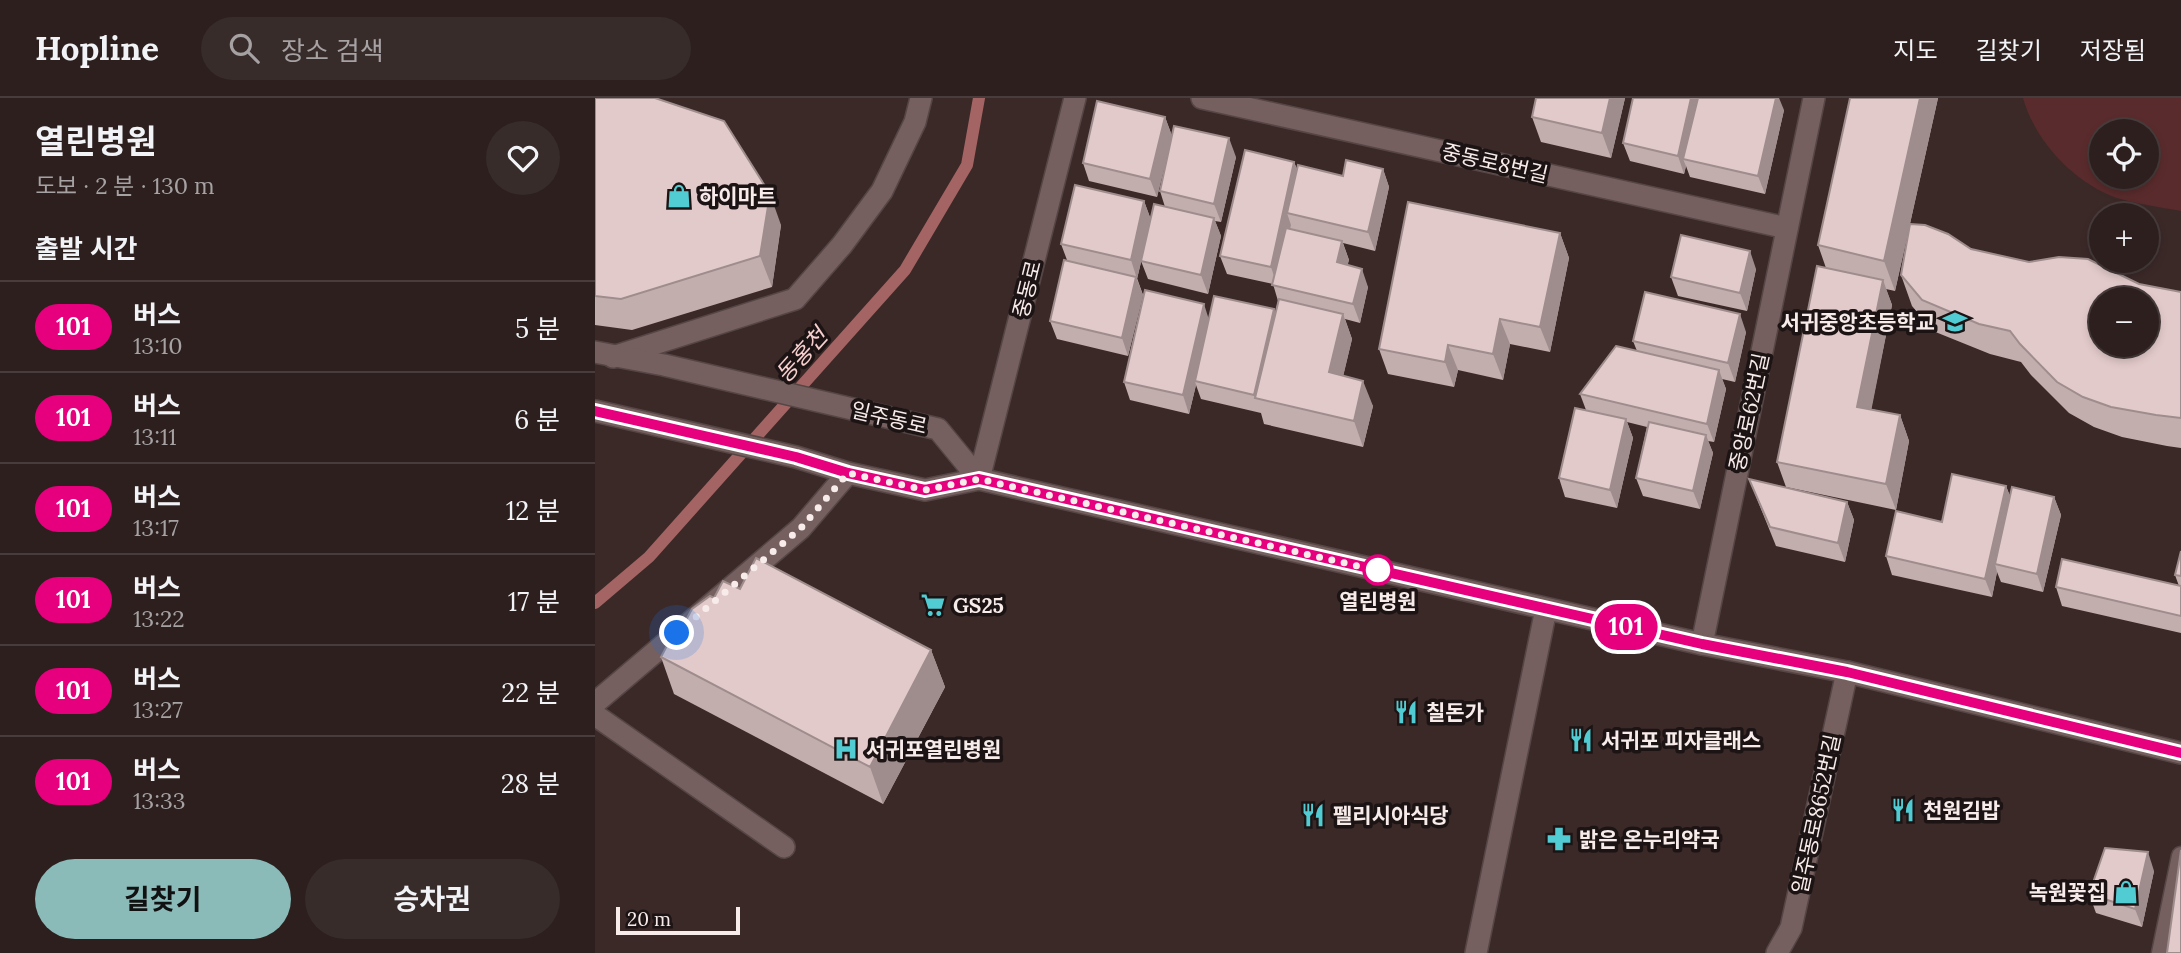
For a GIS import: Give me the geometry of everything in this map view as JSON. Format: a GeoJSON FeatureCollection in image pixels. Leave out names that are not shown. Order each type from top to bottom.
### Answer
{"type":"FeatureCollection","features":[{"type":"Feature","properties":{"kind":"street"},"geometry":{"type":"LineString","coordinates":[[604,355],[795,299],[842,245],[882,191],[915,122],[921,98]]}},
{"type":"Feature","properties":{"kind":"street","name":"중동로"},"geometry":{"type":"LineString","coordinates":[[979,479],[1075,98]]}},
{"type":"Feature","properties":{"kind":"street","name":"중동로8번길"},"geometry":{"type":"LineString","coordinates":[[1202,98],[1787,228]]}},
{"type":"Feature","properties":{"kind":"street","name":"중앙로62번길"},"geometry":{"type":"LineString","coordinates":[[1702,644],[1814,98]]}},
{"type":"Feature","properties":{"kind":"street","name":"일주동로"},"geometry":{"type":"LineString","coordinates":[[604,355],[664,365],[938,429],[979,479]]}},
{"type":"Feature","properties":{"kind":"street"},"geometry":{"type":"LineString","coordinates":[[596,416],[644,422],[925,490],[979,479],[1702,644],[1847,672],[2181,753]]}},
{"type":"Feature","properties":{"kind":"street"},"geometry":{"type":"LineString","coordinates":[[595,703],[801,528],[848,473]]}},
{"type":"Feature","properties":{"kind":"street"},"geometry":{"type":"LineString","coordinates":[[1476,953],[1546,609]]}},
{"type":"Feature","properties":{"kind":"street","name":"일주동로8652번길"},"geometry":{"type":"LineString","coordinates":[[1777,953],[1791,928],[1847,672]]}},
{"type":"Feature","properties":{"kind":"street"},"geometry":{"type":"LineString","coordinates":[[595,715],[784,847]]}},
{"type":"Feature","properties":{"kind":"lane"},"geometry":{"type":"LineString","coordinates":[[2161,953],[2181,856]]}},
{"type":"Feature","properties":{"kind":"shaded area"},"geometry":{"type":"Polygon","coordinates":[[[2023,98],[2181,98],[2181,211],[2159,207],[2159,203],[2137,203],[2117,198],[2098,189],[2159,189],[2159,119],[2089,119],[2089,184],[2058,158],[2037,130],[2023,98]]]}},
{"type":"Feature","properties":{"kind":"building","name":"하이마트"},"geometry":{"type":"Polygon","coordinates":[[[595,98],[655,98],[724,121],[770,194],[760,256],[621,299],[595,296],[595,98]]]}},
{"type":"Feature","properties":{"kind":"building"},"geometry":{"type":"Polygon","coordinates":[[[1536,98],[1610,98],[1602,133],[1532,117],[1536,98]]]}},
{"type":"Feature","properties":{"kind":"building"},"geometry":{"type":"Polygon","coordinates":[[[1633,98],[1691,98],[1678,156],[1623,143],[1633,98]]]}},
{"type":"Feature","properties":{"kind":"building"},"geometry":{"type":"Polygon","coordinates":[[[1698,98],[1776,98],[1758,176],[1683,159],[1698,98]]]}},
{"type":"Feature","properties":{"kind":"building"},"geometry":{"type":"Polygon","coordinates":[[[1850,98],[1920,98],[1884,261],[1818,245],[1850,98]]]}},
{"type":"Feature","properties":{"kind":"building"},"geometry":{"type":"Polygon","coordinates":[[[1097,101],[1165,117],[1150,179],[1083,163],[1097,101]]]}},
{"type":"Feature","properties":{"kind":"building"},"geometry":{"type":"Polygon","coordinates":[[[1174,126],[1229,138],[1214,204],[1160,191],[1174,126]]]}},
{"type":"Feature","properties":{"kind":"building"},"geometry":{"type":"Polygon","coordinates":[[[1245,150],[1294,162],[1271,267],[1220,256],[1245,150]]]}},
{"type":"Feature","properties":{"kind":"building"},"geometry":{"type":"Polygon","coordinates":[[[1346,160],[1383,169],[1368,232],[1287,213],[1298,165],[1343,176],[1346,160]]]}},
{"type":"Feature","properties":{"kind":"building"},"geometry":{"type":"Polygon","coordinates":[[[1075,185],[1144,201],[1131,260],[1061,244],[1075,185]]]}},
{"type":"Feature","properties":{"kind":"building"},"geometry":{"type":"Polygon","coordinates":[[[1408,202],[1560,233],[1540,327],[1500,319],[1493,354],[1448,345],[1445,362],[1379,349],[1408,202]]]}},
{"type":"Feature","properties":{"kind":"building"},"geometry":{"type":"Polygon","coordinates":[[[1154,204],[1214,218],[1201,275],[1141,261],[1154,204]]]}},
{"type":"Feature","properties":{"kind":"building"},"geometry":{"type":"Polygon","coordinates":[[[1910,224],[1925,225],[1948,234],[1971,249],[2029,262],[2059,257],[2088,259],[2089,273],[2117,273],[2139,284],[2155,287],[2089,287],[2089,357],[2159,357],[2159,288],[2181,292],[2181,418],[2111,407],[2083,397],[2057,382],[2010,331],[1979,324],[1922,300],[1901,275],[1910,224]]]}},
{"type":"Feature","properties":{"kind":"building"},"geometry":{"type":"Polygon","coordinates":[[[1286,228],[1342,241],[1337,262],[1362,269],[1353,304],[1272,285],[1286,228]]]}},
{"type":"Feature","properties":{"kind":"building"},"geometry":{"type":"Polygon","coordinates":[[[1681,235],[1750,251],[1740,293],[1671,277],[1681,235]]]}},
{"type":"Feature","properties":{"kind":"building"},"geometry":{"type":"Polygon","coordinates":[[[1064,260],[1136,277],[1122,338],[1050,321],[1064,260]]]}},
{"type":"Feature","properties":{"kind":"building"},"geometry":{"type":"Polygon","coordinates":[[[1817,266],[1883,280],[1857,407],[1900,415],[1886,484],[1777,462],[1817,266]]]}},
{"type":"Feature","properties":{"kind":"building"},"geometry":{"type":"Polygon","coordinates":[[[1145,290],[1204,304],[1183,395],[1124,382],[1145,290]]]}},
{"type":"Feature","properties":{"kind":"building"},"geometry":{"type":"Polygon","coordinates":[[[1645,292],[1740,314],[1728,363],[1633,341],[1645,292]]]}},
{"type":"Feature","properties":{"kind":"building"},"geometry":{"type":"Polygon","coordinates":[[[1214,296],[1274,309],[1254,395],[1195,381],[1214,296]]]}},
{"type":"Feature","properties":{"kind":"building"},"geometry":{"type":"Polygon","coordinates":[[[1279,299],[1343,314],[1329,372],[1363,381],[1354,421],[1255,398],[1279,299]]]}},
{"type":"Feature","properties":{"kind":"building"},"geometry":{"type":"Polygon","coordinates":[[[1616,346],[1719,370],[1707,424],[1580,394],[1616,346]]]}},
{"type":"Feature","properties":{"kind":"building"},"geometry":{"type":"Polygon","coordinates":[[[1575,408],[1626,419],[1610,490],[1559,478],[1575,408]]]}},
{"type":"Feature","properties":{"kind":"building"},"geometry":{"type":"Polygon","coordinates":[[[1649,422],[1706,435],[1693,491],[1636,478],[1649,422]]]}},
{"type":"Feature","properties":{"kind":"building"},"geometry":{"type":"Polygon","coordinates":[[[1952,474],[2006,486],[1985,579],[1886,556],[1896,511],[1942,522],[1952,474]]]}},
{"type":"Feature","properties":{"kind":"building"},"geometry":{"type":"Polygon","coordinates":[[[1749,479],[1847,502],[1838,543],[1770,527],[1749,479]]]}},
{"type":"Feature","properties":{"kind":"building"},"geometry":{"type":"Polygon","coordinates":[[[2012,487],[2054,497],[2037,574],[1995,564],[2012,487]]]}},
{"type":"Feature","properties":{"kind":"building"},"geometry":{"type":"Polygon","coordinates":[[[2181,551],[2181,576],[2175,575],[2181,551]]]}},
{"type":"Feature","properties":{"kind":"building","name":"서귀포열린병원"},"geometry":{"type":"Polygon","coordinates":[[[756,558],[931,650],[870,767],[661,657],[681,619],[685,622],[692,609],[710,596],[714,598],[723,581],[740,589],[756,558]]]}},
{"type":"Feature","properties":{"kind":"building"},"geometry":{"type":"Polygon","coordinates":[[[2062,559],[2181,586],[2181,616],[2056,587],[2062,559]]]}},
{"type":"Feature","properties":{"kind":"building"},"geometry":{"type":"Polygon","coordinates":[[[2105,848],[2148,852],[2135,909],[2089,894],[2105,848]]]}},
{"type":"Feature","properties":{"kind":"building"},"geometry":{"type":"Polygon","coordinates":[[[2181,850],[2181,953],[2167,953],[2181,850]]]}},
{"type":"Feature","properties":{"kind":"waterway","name":"동홍천"},"geometry":{"type":"LineString","coordinates":[[595,603],[649,557],[905,270],[967,165],[979,98]]}},
{"type":"Feature","properties":{"kind":"bus line","name":"101"},"geometry":{"type":"LineString","coordinates":[[595,411],[925,490],[979,479],[1702,644],[1847,672],[2181,753]]}},
{"type":"Feature","properties":{"kind":"place","name":"하이마트"},"geometry":{"type":"Point","coordinates":[679,196]}},
{"type":"Feature","properties":{"kind":"place","name":"서귀중앙초등학교"},"geometry":{"type":"Point","coordinates":[1955,322]}},
{"type":"Feature","properties":{"kind":"place","name":"열린병원"},"geometry":{"type":"Point","coordinates":[1378,570]}},
{"type":"Feature","properties":{"kind":"place","name":"GS25"},"geometry":{"type":"Point","coordinates":[933,605]}},
{"type":"Feature","properties":{"kind":"place","name":"칠돈가"},"geometry":{"type":"Point","coordinates":[1406,712]}},
{"type":"Feature","properties":{"kind":"place","name":"서귀포 피자클래스"},"geometry":{"type":"Point","coordinates":[1581,740]}},
{"type":"Feature","properties":{"kind":"place","name":"서귀포열린병원"},"geometry":{"type":"Point","coordinates":[846,749]}},
{"type":"Feature","properties":{"kind":"place","name":"천원김밥"},"geometry":{"type":"Point","coordinates":[1903,810]}},
{"type":"Feature","properties":{"kind":"place","name":"펠리시아식당"},"geometry":{"type":"Point","coordinates":[1313,815]}},
{"type":"Feature","properties":{"kind":"place","name":"밝은 온누리약국"},"geometry":{"type":"Point","coordinates":[1559,839]}},
{"type":"Feature","properties":{"kind":"place","name":"녹원꽃집"},"geometry":{"type":"Point","coordinates":[2126,892]}},
{"type":"Feature","properties":{"kind":"route"},"geometry":{"type":"LineString","coordinates":[[677,633],[801,528],[848,473],[925,490],[979,479],[1384,572],[1378,570]]}}]}
